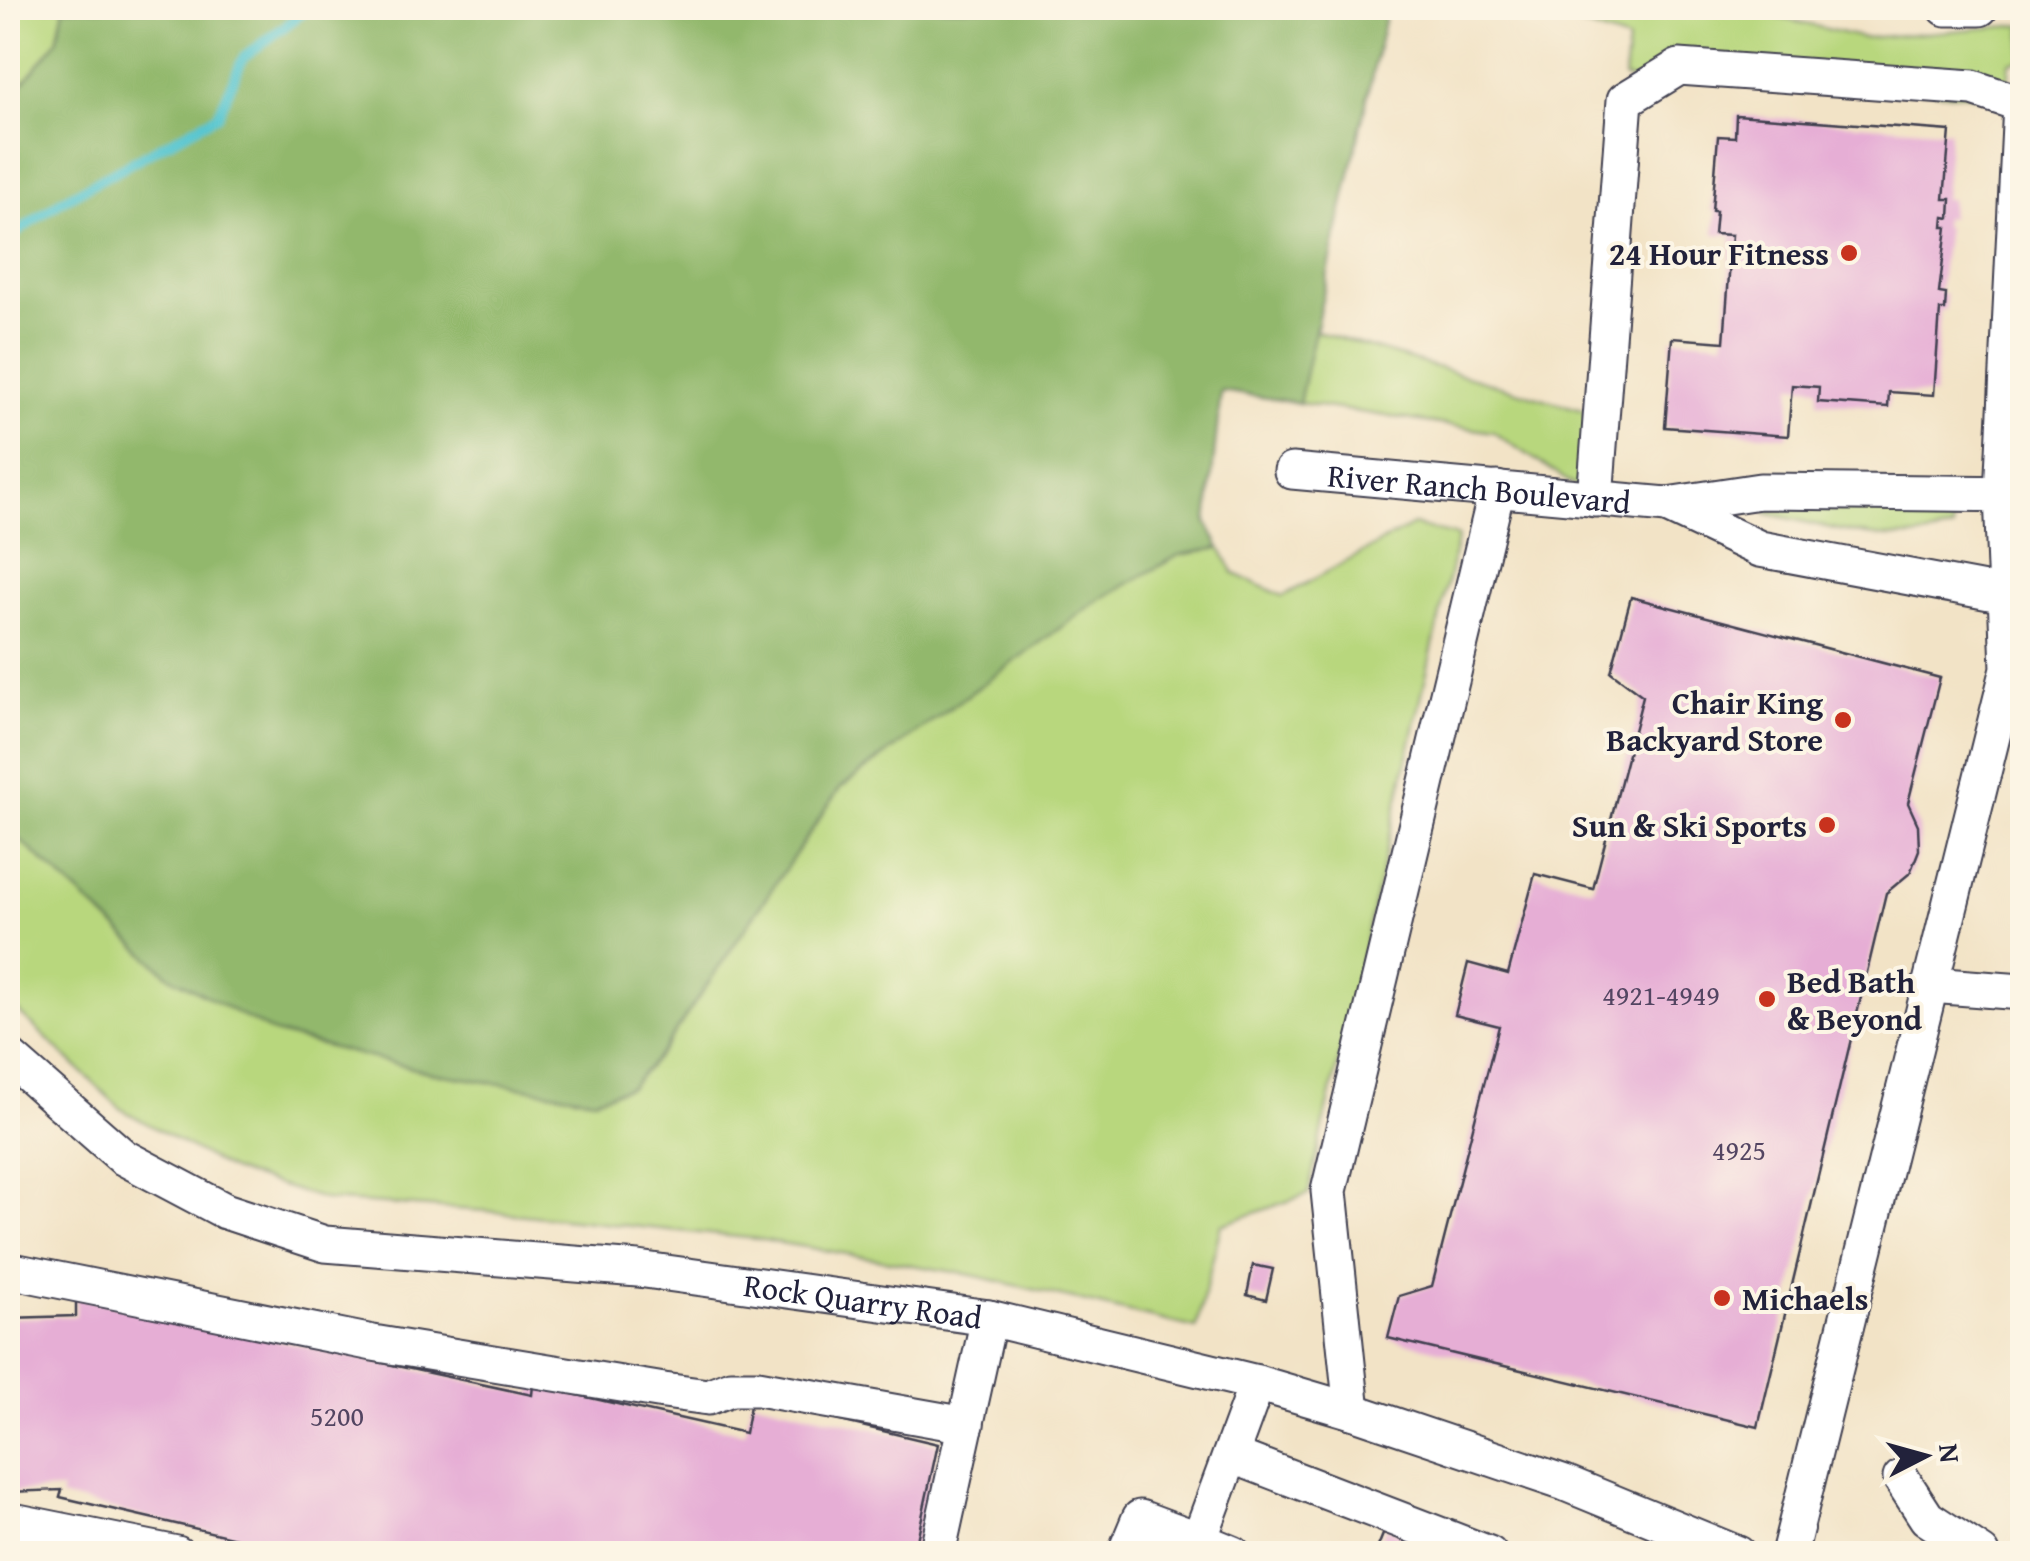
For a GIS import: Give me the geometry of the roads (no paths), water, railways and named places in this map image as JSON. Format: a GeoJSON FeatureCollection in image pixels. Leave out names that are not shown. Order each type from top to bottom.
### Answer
{"type":"FeatureCollection","features":[{"type":"Feature","properties":{"kind":"street"},"geometry":{"type":"LineString","coordinates":[[1946,8],[1980,8]]}},
{"type":"Feature","properties":{"kind":"street"},"geometry":{"type":"LineString","coordinates":[[1595,499],[1625,100],[1680,67],[1973,88],[2021,104],[2012,494],[2015,598],[2009,668],[1789,1554]]}},
{"type":"Feature","properties":{"kind":"street","name":"River Ranch Boulevard"},"geometry":{"type":"LineString","coordinates":[[1292,471],[1666,505],[1760,490],[2012,494]]}},
{"type":"Feature","properties":{"kind":"street"},"geometry":{"type":"LineString","coordinates":[[1352,1411],[1329,1192],[1497,489]]}},
{"type":"Feature","properties":{"kind":"street","name":"River Ranch Boulevard"},"geometry":{"type":"LineString","coordinates":[[1666,505],[1760,549],[2015,598]]}},
{"type":"Feature","properties":{"kind":"street"},"geometry":{"type":"LineString","coordinates":[[1930,985],[2022,992]]}},
{"type":"Feature","properties":{"kind":"street","name":"Rock Quarry Road"},"geometry":{"type":"LineString","coordinates":[[12,1069],[122,1157],[225,1211],[325,1244],[638,1269],[989,1318],[1256,1383],[1352,1411],[1566,1484],[1738,1554]]}},
{"type":"Feature","properties":{"kind":"street"},"geometry":{"type":"LineString","coordinates":[[8,1270],[373,1343],[664,1391],[708,1397],[731,1388],[758,1388],[966,1425]]}},
{"type":"Feature","properties":{"kind":"street"},"geometry":{"type":"LineString","coordinates":[[937,1554],[989,1318]]}},
{"type":"Feature","properties":{"kind":"street"},"geometry":{"type":"LineString","coordinates":[[1199,1540],[1256,1383]]}},
{"type":"Feature","properties":{"kind":"street"},"geometry":{"type":"LineString","coordinates":[[1231,1454],[1488,1554]]}},
{"type":"Feature","properties":{"kind":"street"},"geometry":{"type":"LineString","coordinates":[[1900,1478],[1927,1518],[1982,1554]]}},
{"type":"Feature","properties":{"kind":"street"},"geometry":{"type":"LineString","coordinates":[[1126,1554],[1140,1518],[1233,1554]]}},
{"type":"Feature","properties":{"kind":"street"},"geometry":{"type":"LineString","coordinates":[[8,1520],[177,1554]]}},
{"type":"Feature","properties":{"kind":"waterway"},"geometry":{"type":"LineString","coordinates":[[8,239],[61,201],[218,115],[243,58],[309,8]]}},
{"type":"Feature","properties":{"kind":"place","name":"24 Hour Fitness"},"geometry":{"type":"Point","coordinates":[1849,253]}},
{"type":"Feature","properties":{"kind":"place","name":"Chair King Backyard Store"},"geometry":{"type":"Point","coordinates":[1843,720]}},
{"type":"Feature","properties":{"kind":"place","name":"Sun & Ski Sports"},"geometry":{"type":"Point","coordinates":[1827,825]}},
{"type":"Feature","properties":{"kind":"place","name":"Bed Bath & Beyond"},"geometry":{"type":"Point","coordinates":[1767,999]}},
{"type":"Feature","properties":{"kind":"place","name":"Michaels"},"geometry":{"type":"Point","coordinates":[1722,1298]}}]}
